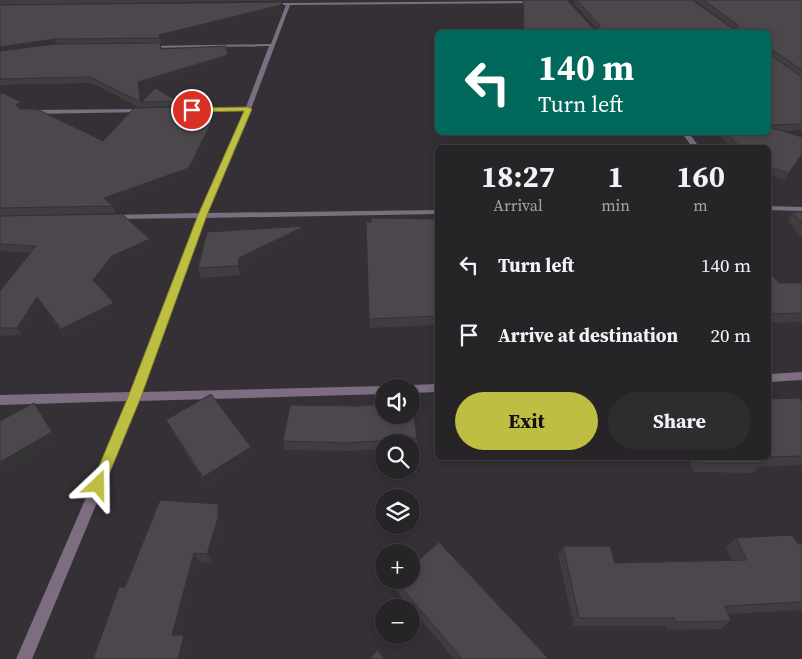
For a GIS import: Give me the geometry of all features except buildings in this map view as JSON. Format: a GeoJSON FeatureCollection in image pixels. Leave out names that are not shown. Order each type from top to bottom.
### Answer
{"type":"FeatureCollection","features":[{"type":"Feature","properties":{"kind":"street"},"geometry":{"type":"LineString","coordinates":[[24,659],[135,397],[202,215],[248,109],[272,45],[283,4],[539,2]]}},
{"type":"Feature","properties":{"kind":"street"},"geometry":{"type":"LineString","coordinates":[[145,46],[272,45]]}},
{"type":"Feature","properties":{"kind":"street"},"geometry":{"type":"LineString","coordinates":[[170,110],[248,109]]}},
{"type":"Feature","properties":{"kind":"street"},"geometry":{"type":"LineString","coordinates":[[24,112],[151,110]]}},
{"type":"Feature","properties":{"kind":"street"},"geometry":{"type":"LineString","coordinates":[[686,135],[695,145]]}},
{"type":"Feature","properties":{"kind":"street"},"geometry":{"type":"LineString","coordinates":[[771,208],[802,209]]}},
{"type":"Feature","properties":{"kind":"street"},"geometry":{"type":"LineString","coordinates":[[106,217],[435,212]]}},
{"type":"Feature","properties":{"kind":"street"},"geometry":{"type":"LineString","coordinates":[[771,378],[802,376]]}},
{"type":"Feature","properties":{"kind":"street"},"geometry":{"type":"LineString","coordinates":[[420,389],[435,388]]}},
{"type":"Feature","properties":{"kind":"street"},"geometry":{"type":"LineString","coordinates":[[0,400],[375,390]]}},
{"type":"Feature","properties":{"kind":"route"},"geometry":{"type":"LineString","coordinates":[[98,485],[135,397],[202,215],[248,109],[192,110]]}}]}
